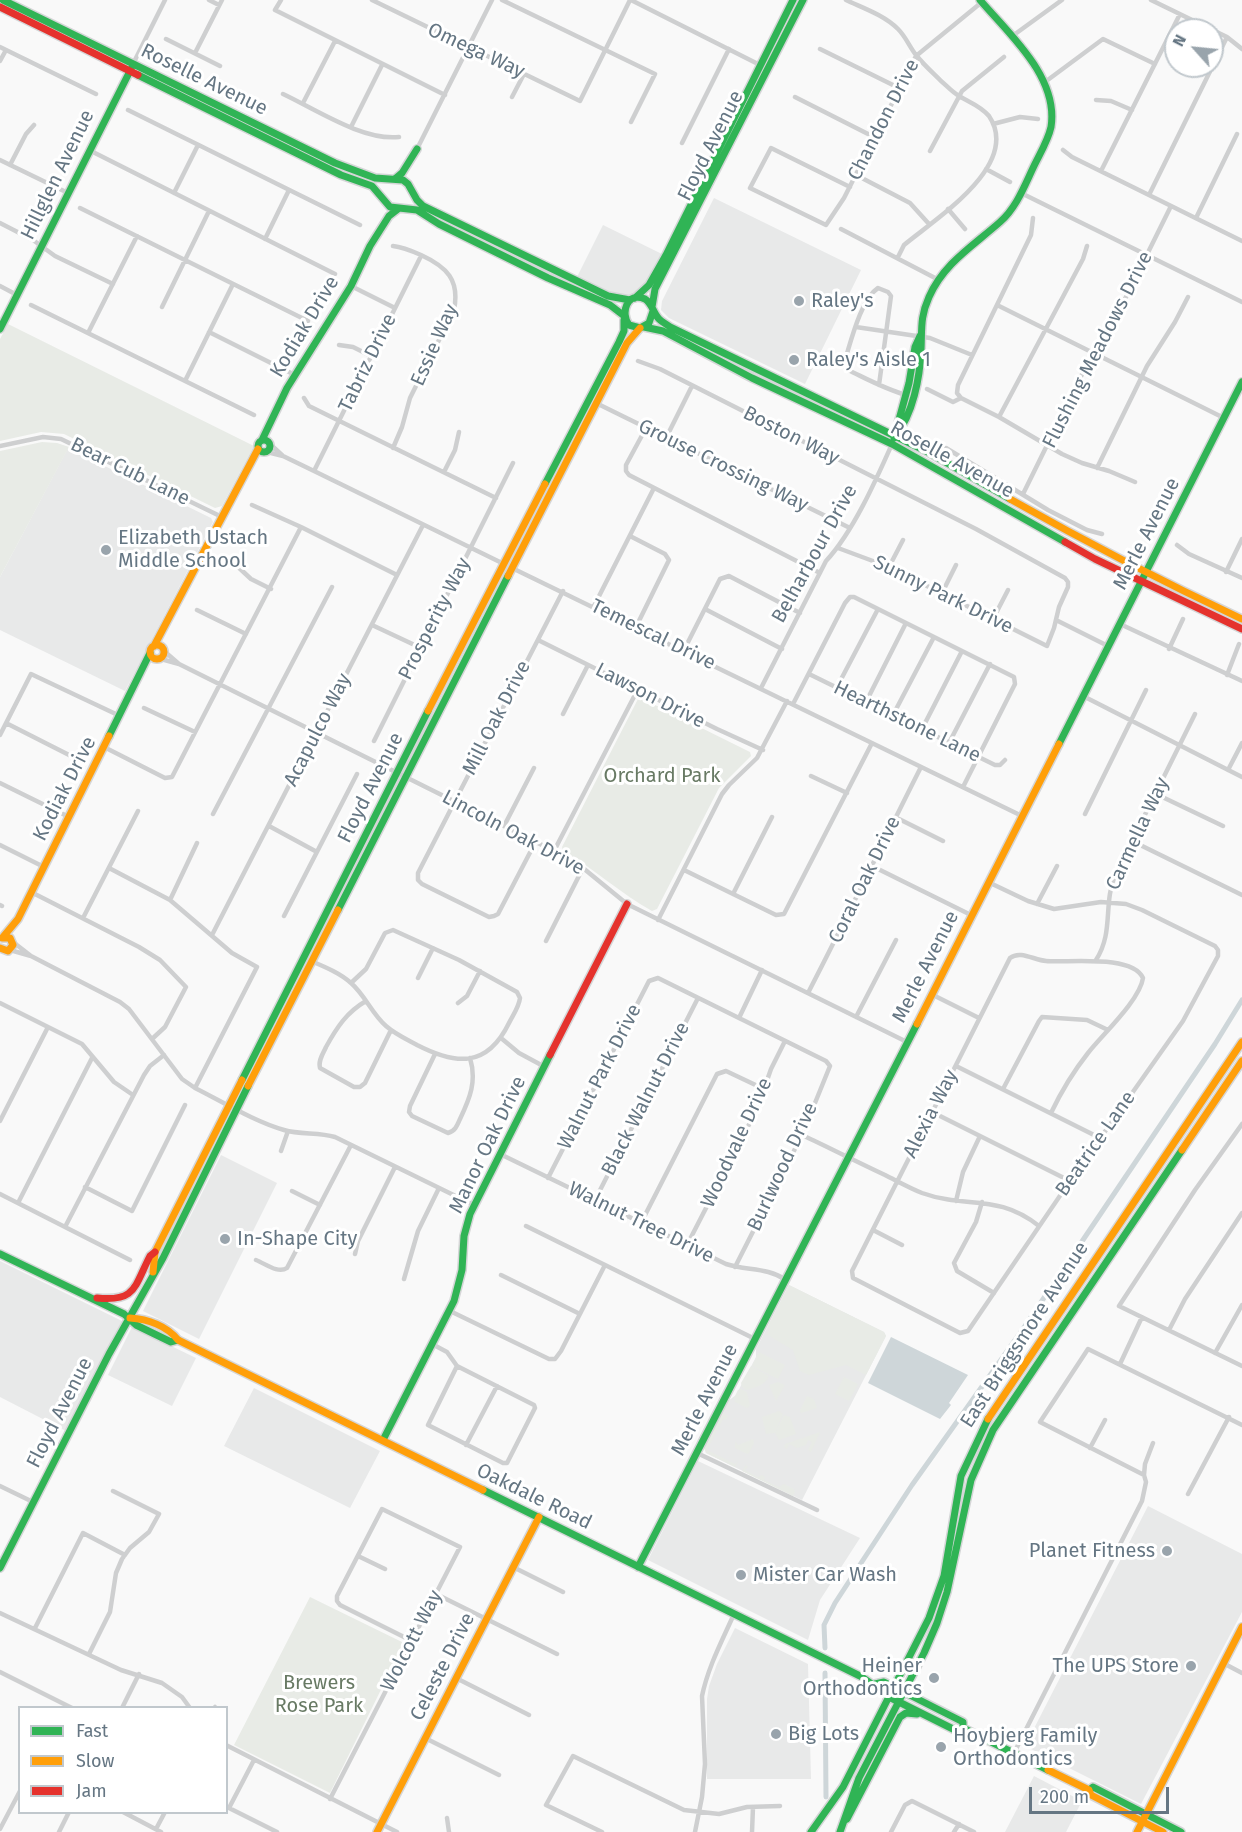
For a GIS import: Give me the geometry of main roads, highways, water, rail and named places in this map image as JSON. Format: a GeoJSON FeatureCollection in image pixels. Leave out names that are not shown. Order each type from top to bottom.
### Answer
{"type":"FeatureCollection","features":[{"type":"Feature","properties":{"kind":"waterway"},"geometry":{"type":"LineString","coordinates":[[825,1648],[824,1625],[835,1603],[912,1485],[1025,1326],[1215,1044],[1242,1000]]}},
{"type":"Feature","properties":{"kind":"waterway"},"geometry":{"type":"LineString","coordinates":[[825,1673],[826,1797]]}},
{"type":"Feature","properties":{"kind":"place","name":"Raley's"},"geometry":{"type":"Point","coordinates":[799,301]}},
{"type":"Feature","properties":{"kind":"place","name":"Raley's Aisle 1"},"geometry":{"type":"Point","coordinates":[794,360]}},
{"type":"Feature","properties":{"kind":"place","name":"Elizabeth Ustach Middle School"},"geometry":{"type":"Point","coordinates":[106,550]}},
{"type":"Feature","properties":{"kind":"place","name":"In-Shape City"},"geometry":{"type":"Point","coordinates":[225,1239]}},
{"type":"Feature","properties":{"kind":"place","name":"Planet Fitness"},"geometry":{"type":"Point","coordinates":[1167,1551]}},
{"type":"Feature","properties":{"kind":"place","name":"Mister Car Wash"},"geometry":{"type":"Point","coordinates":[741,1575]}},
{"type":"Feature","properties":{"kind":"place","name":"The UPS Store"},"geometry":{"type":"Point","coordinates":[1191,1666]}},
{"type":"Feature","properties":{"kind":"place","name":"Heiner Orthodontics"},"geometry":{"type":"Point","coordinates":[934,1678]}},
{"type":"Feature","properties":{"kind":"place","name":"Big Lots"},"geometry":{"type":"Point","coordinates":[776,1734]}},
{"type":"Feature","properties":{"kind":"place","name":"Hoybjerg Family Orthodontics"},"geometry":{"type":"Point","coordinates":[941,1747]}},
{"type":"Feature","properties":{"kind":"park label","name":"Orchard Park"},"geometry":{"type":"Point","coordinates":[662,776]}},
{"type":"Feature","properties":{"kind":"park label","name":"Brewers Rose Park"},"geometry":{"type":"Point","coordinates":[319,1694]}}]}
